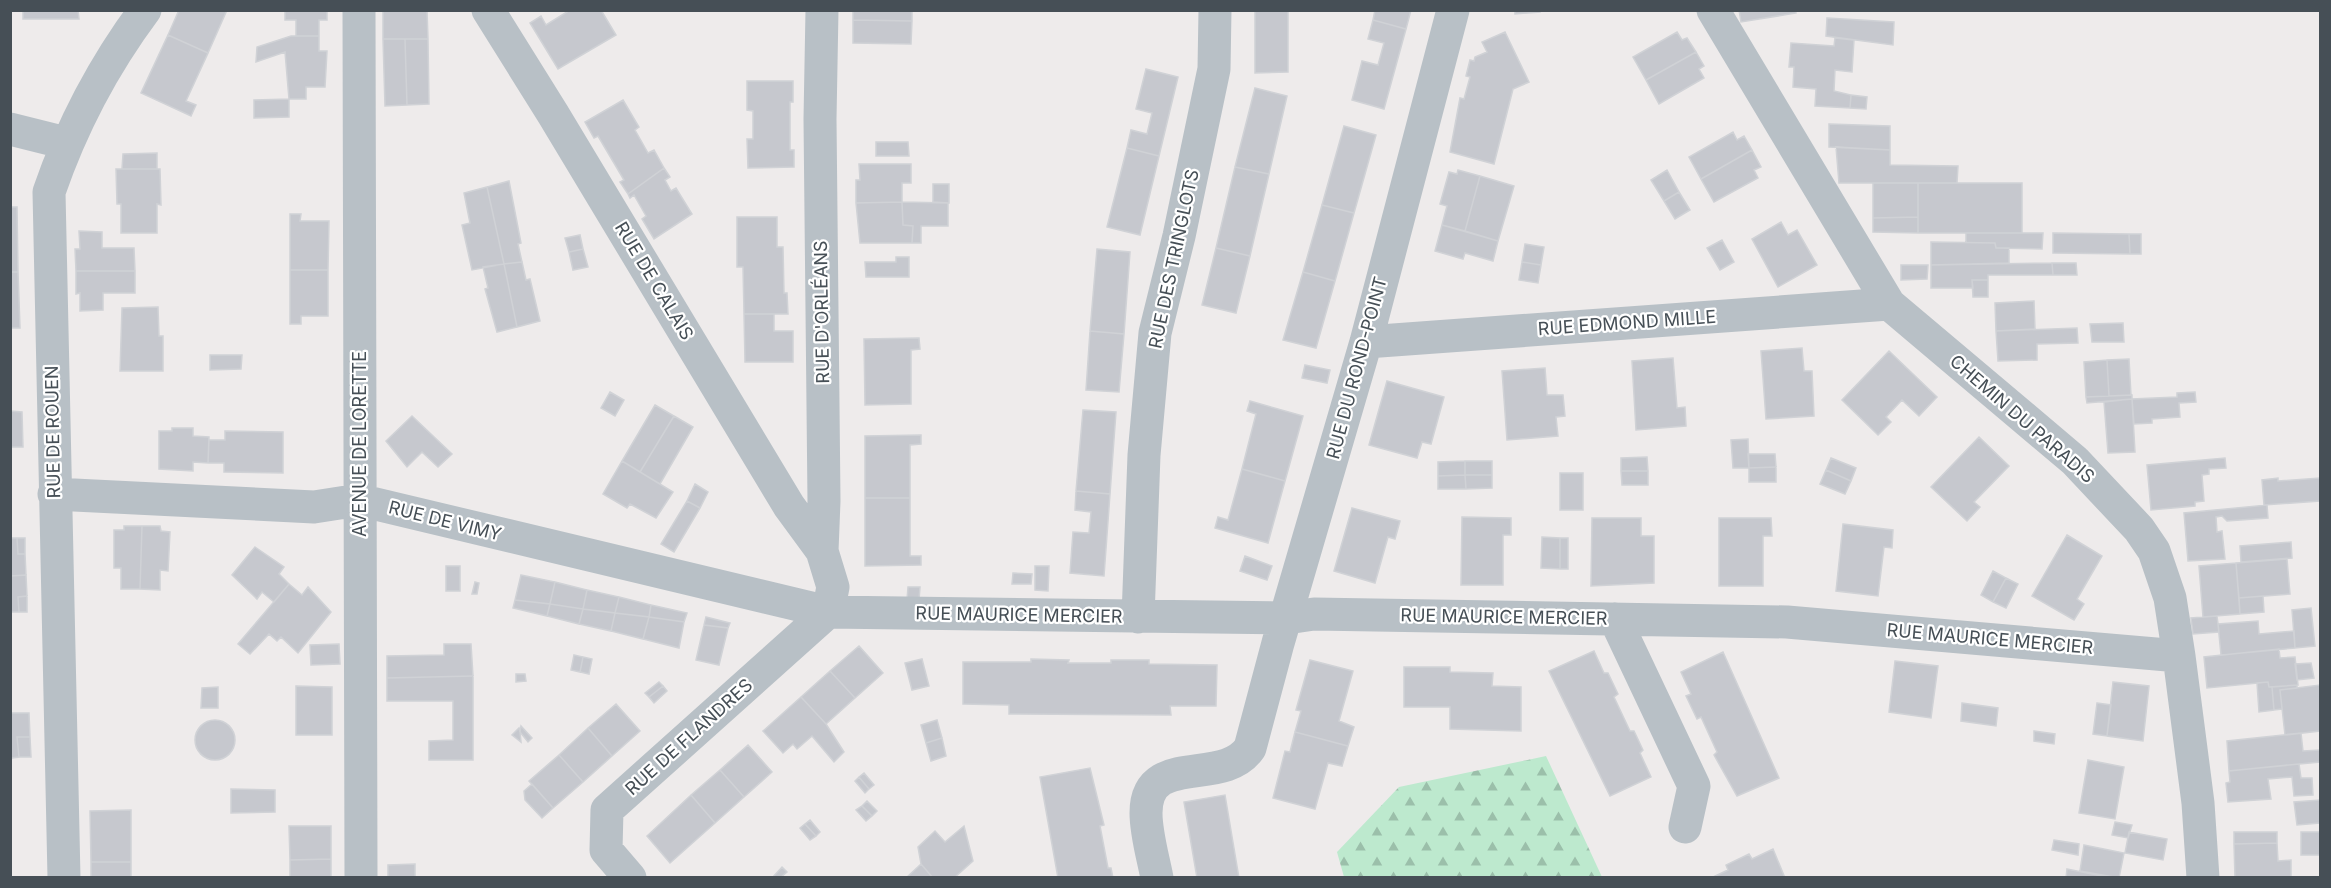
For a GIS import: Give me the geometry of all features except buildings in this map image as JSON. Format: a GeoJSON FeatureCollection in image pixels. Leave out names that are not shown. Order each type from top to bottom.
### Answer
{"type":"FeatureCollection","features":[{"type":"Feature","properties":{"kind":"street","name":"RUE DE ROUEN"},"geometry":{"type":"LineString","coordinates":[[64,878],[49,192],[66,143],[130,30],[144,10]]}},
{"type":"Feature","properties":{"kind":"street","name":"AVENUE DE LORETTE"},"geometry":{"type":"LineString","coordinates":[[359,10],[361,878]]}},
{"type":"Feature","properties":{"kind":"street","name":"RUE DE CALAIS"},"geometry":{"type":"LineString","coordinates":[[488,10],[789,506],[822,551]]}},
{"type":"Feature","properties":{"kind":"street","name":"RUE D'ORLÉANS"},"geometry":{"type":"LineString","coordinates":[[822,10],[820,131],[824,501],[822,551],[833,587],[828,612]]}},
{"type":"Feature","properties":{"kind":"street","name":"RUE DES TRINGLOTS"},"geometry":{"type":"LineString","coordinates":[[1138,617],[1144,455],[1155,333],[1179,236],[1215,69],[1215,10]]}},
{"type":"Feature","properties":{"kind":"street","name":"RUE DU ROND-POINT"},"geometry":{"type":"LineString","coordinates":[[1157,878],[1146,814],[1150,789],[1161,779],[1176,773],[1215,769],[1243,758],[1250,748],[1366,342],[1453,10]]}},
{"type":"Feature","properties":{"kind":"street","name":"CHEMIN DU PARADIS"},"geometry":{"type":"LineString","coordinates":[[1713,10],[1888,304],[2075,461],[2139,529],[2162,569],[2170,598],[2179,656],[2198,803],[2203,878]]}},
{"type":"Feature","properties":{"kind":"street"},"geometry":{"type":"LineString","coordinates":[[10,129],[66,143]]}},
{"type":"Feature","properties":{"kind":"street","name":"RUE EDMOND MILLE"},"geometry":{"type":"LineString","coordinates":[[1366,342],[1888,304]]}},
{"type":"Feature","properties":{"kind":"street","name":"RUE DE VIMY"},"geometry":{"type":"LineString","coordinates":[[54,494],[314,507],[359,500],[828,612]]}},
{"type":"Feature","properties":{"kind":"street","name":"RUE MAURICE MERCIER"},"geometry":{"type":"LineString","coordinates":[[828,612],[1287,618],[1314,614],[1787,622],[2179,656]]}},
{"type":"Feature","properties":{"kind":"street","name":"RUE DE FLANDRES"},"geometry":{"type":"LineString","coordinates":[[630,878],[606,850],[607,810],[828,612]]}},
{"type":"Feature","properties":{"kind":"street"},"geometry":{"type":"LineString","coordinates":[[1615,619],[1694,786],[1685,827]]}},
{"type":"Feature","properties":{"kind":"green space"},"geometry":{"type":"Polygon","coordinates":[[[1546,756],[1602,877],[1344,877],[1337,852],[1399,787],[1546,756]]]}}]}
